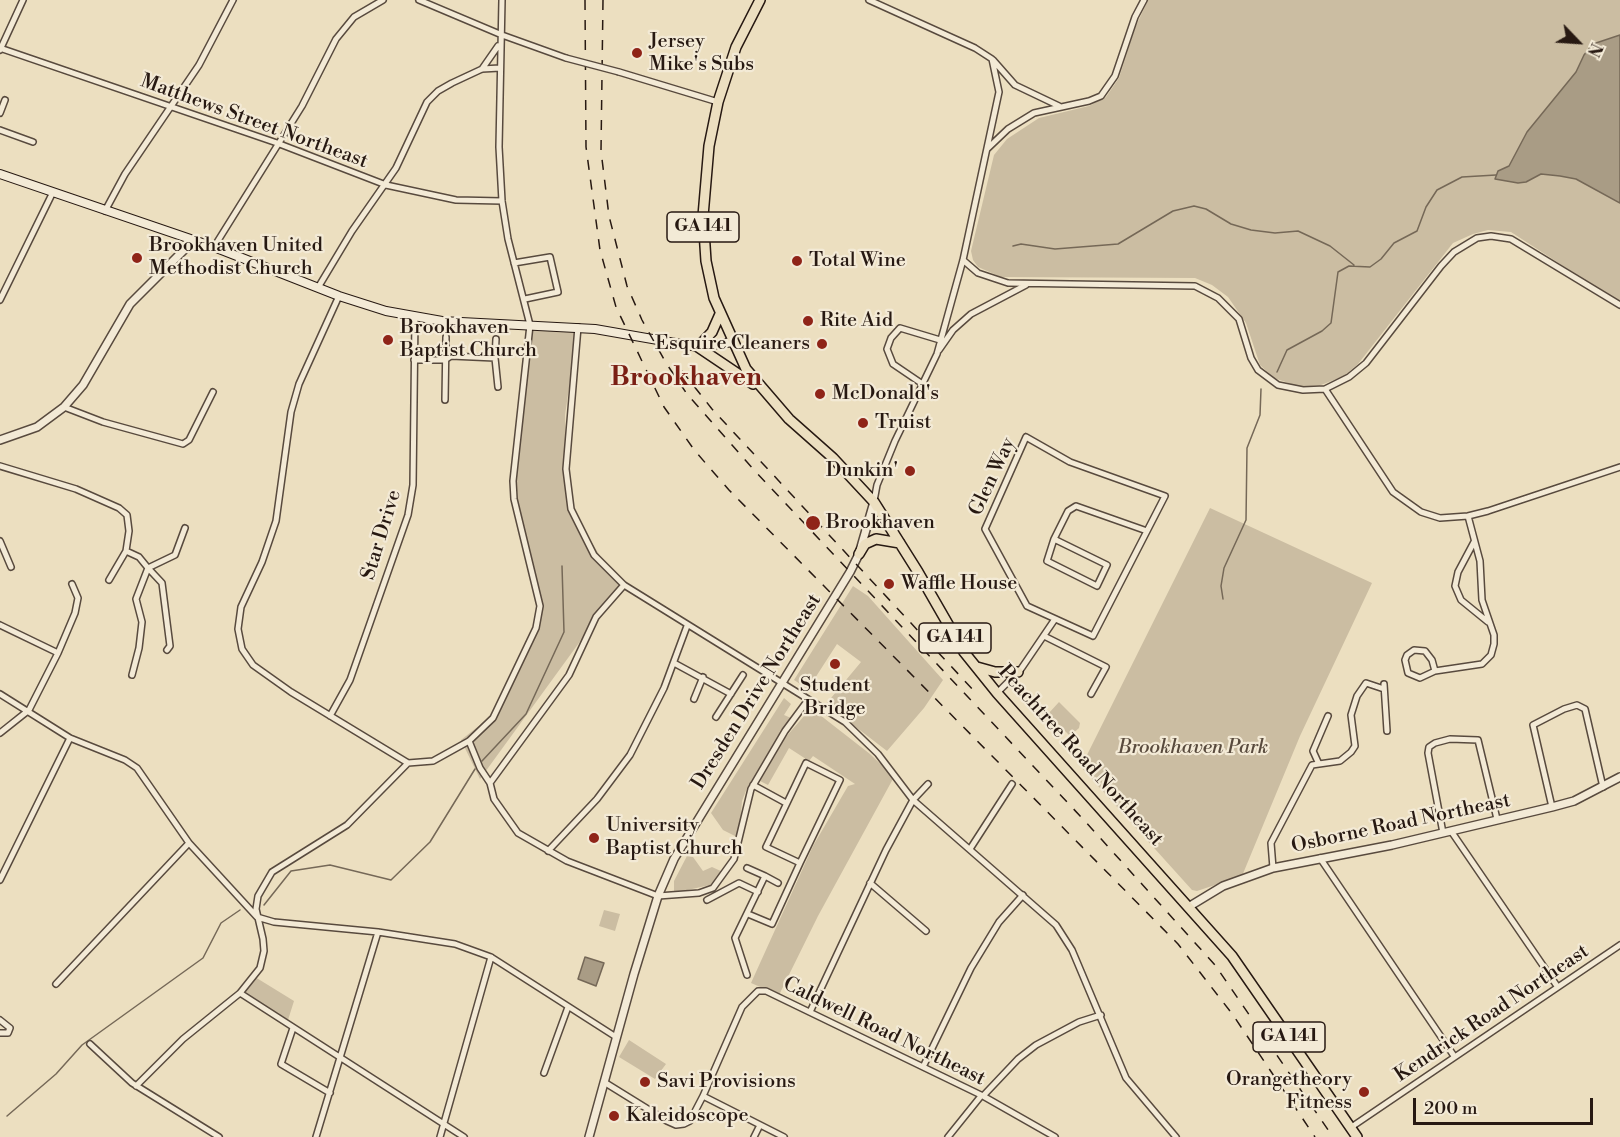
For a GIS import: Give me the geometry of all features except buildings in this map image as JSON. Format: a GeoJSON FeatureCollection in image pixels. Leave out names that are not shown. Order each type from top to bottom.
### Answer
{"type":"FeatureCollection","features":[{"type":"Feature","properties":{"kind":"highway","name":"Peachtree Road Northeast"},"geometry":{"type":"LineString","coordinates":[[760,0],[733,55],[718,102],[709,146],[703,218],[706,261],[720,314],[746,369],[763,391],[874,502],[964,652],[997,693],[1190,906],[1232,956],[1357,1137]]}},
{"type":"Feature","properties":{"kind":"highway"},"geometry":{"type":"LineString","coordinates":[[720,314],[712,332],[698,347],[763,391]]}},
{"type":"Feature","properties":{"kind":"highway"},"geometry":{"type":"LineString","coordinates":[[859,554],[865,544],[876,539],[900,543]]}},
{"type":"Feature","properties":{"kind":"highway"},"geometry":{"type":"LineString","coordinates":[[975,666],[995,672],[1018,672]]}},
{"type":"Feature","properties":{"kind":"main road"},"geometry":{"type":"LineString","coordinates":[[0,174],[193,242],[214,247],[319,286],[339,296],[415,317],[578,327],[698,347],[733,342]]}},
{"type":"Feature","properties":{"kind":"street"},"geometry":{"type":"LineString","coordinates":[[0,48],[23,0]]}},
{"type":"Feature","properties":{"kind":"street"},"geometry":{"type":"LineString","coordinates":[[105,211],[125,174],[199,65],[233,0]]}},
{"type":"Feature","properties":{"kind":"street"},"geometry":{"type":"LineString","coordinates":[[214,247],[302,106],[336,39],[354,16],[383,0]]}},
{"type":"Feature","properties":{"kind":"street"},"geometry":{"type":"LineString","coordinates":[[419,0],[502,35],[567,58],[718,102]]}},
{"type":"Feature","properties":{"kind":"street"},"geometry":{"type":"LineString","coordinates":[[339,296],[299,384],[291,412],[276,521],[262,562],[242,607],[238,629],[242,649],[253,665],[330,716],[408,763],[434,761],[470,741],[493,718],[536,628],[540,606],[514,499],[513,481],[530,325],[514,263],[502,201],[499,147],[502,0]]}},
{"type":"Feature","properties":{"kind":"street"},"geometry":{"type":"LineString","coordinates":[[872,0],[975,48],[992,59],[1015,85],[1059,106]]}},
{"type":"Feature","properties":{"kind":"street"},"geometry":{"type":"LineString","coordinates":[[986,150],[1008,129],[1034,112],[1089,101],[1101,96],[1109,87],[1135,17],[1144,0]]}},
{"type":"Feature","properties":{"kind":"street"},"geometry":{"type":"LineString","coordinates":[[482,69],[500,44]]}},
{"type":"Feature","properties":{"kind":"street","name":"Matthews Street Northeast"},"geometry":{"type":"LineString","coordinates":[[0,48],[277,144],[386,185],[456,200],[502,201]]}},
{"type":"Feature","properties":{"kind":"street"},"geometry":{"type":"LineString","coordinates":[[937,354],[963,260],[999,92],[992,59]]}},
{"type":"Feature","properties":{"kind":"street"},"geometry":{"type":"LineString","coordinates":[[319,286],[352,231],[386,185],[427,102],[438,91],[482,69],[500,68]]}},
{"type":"Feature","properties":{"kind":"street"},"geometry":{"type":"LineString","coordinates":[[0,113],[5,100]]}},
{"type":"Feature","properties":{"kind":"street"},"geometry":{"type":"LineString","coordinates":[[0,130],[33,142]]}},
{"type":"Feature","properties":{"kind":"street"},"geometry":{"type":"LineString","coordinates":[[0,300],[53,192]]}},
{"type":"Feature","properties":{"kind":"street"},"geometry":{"type":"LineString","coordinates":[[963,260],[990,279],[1027,284],[1195,286],[1218,298],[1234,313],[1251,358],[1266,377],[1291,388],[1325,389],[1349,376],[1366,363],[1441,266],[1454,252],[1477,238],[1491,236],[1510,239],[1620,305]]}},
{"type":"Feature","properties":{"kind":"street"},"geometry":{"type":"LineString","coordinates":[[0,440],[37,426],[64,407],[83,385],[130,304],[193,242]]}},
{"type":"Feature","properties":{"kind":"street"},"geometry":{"type":"LineString","coordinates":[[514,263],[550,257],[558,292],[525,299]]}},
{"type":"Feature","properties":{"kind":"street"},"geometry":{"type":"LineString","coordinates":[[0,281],[7,284]]}},
{"type":"Feature","properties":{"kind":"street"},"geometry":{"type":"LineString","coordinates":[[874,502],[877,485],[921,383],[953,330],[971,314],[1027,284]]}},
{"type":"Feature","properties":{"kind":"street","name":"Star Drive"},"geometry":{"type":"LineString","coordinates":[[330,716],[350,680],[408,515],[412,485],[415,317]]}},
{"type":"Feature","properties":{"kind":"street"},"geometry":{"type":"LineString","coordinates":[[578,327],[566,439],[567,489],[571,509],[594,555],[624,585],[845,722],[862,738],[913,800],[1023,895],[1064,935],[1101,1015],[1126,1078],[1176,1137]]}},
{"type":"Feature","properties":{"kind":"street"},"geometry":{"type":"LineString","coordinates":[[921,383],[893,364],[887,349],[891,338],[900,328],[940,340]]}},
{"type":"Feature","properties":{"kind":"street"},"geometry":{"type":"LineString","coordinates":[[444,400],[446,337]]}},
{"type":"Feature","properties":{"kind":"street"},"geometry":{"type":"LineString","coordinates":[[496,339],[498,387]]}},
{"type":"Feature","properties":{"kind":"street"},"geometry":{"type":"LineString","coordinates":[[414,360],[445,360],[451,356],[495,358]]}},
{"type":"Feature","properties":{"kind":"street"},"geometry":{"type":"LineString","coordinates":[[1325,389],[1393,492],[1407,504],[1440,518],[1468,516],[1536,496],[1620,467]]}},
{"type":"Feature","properties":{"kind":"street"},"geometry":{"type":"LineString","coordinates":[[64,407],[103,422],[183,444],[189,440],[213,392]]}},
{"type":"Feature","properties":{"kind":"street","name":"Glen Way"},"geometry":{"type":"LineString","coordinates":[[1026,436],[1070,462],[1164,495],[1165,498],[1147,531],[1093,636],[1027,606],[985,529],[1026,436]]}},
{"type":"Feature","properties":{"kind":"street"},"geometry":{"type":"LineString","coordinates":[[0,466],[76,489],[119,508],[127,514],[129,531],[126,551],[109,580]]}},
{"type":"Feature","properties":{"kind":"street","name":"Dresden Drive Northeast"},"geometry":{"type":"LineString","coordinates":[[589,1137],[616,1036],[658,896],[674,859],[859,554],[874,502]]}},
{"type":"Feature","properties":{"kind":"street"},"geometry":{"type":"LineString","coordinates":[[1054,539],[1107,565],[1097,586],[1047,561],[1054,539],[1068,511],[1076,506],[1147,531]]}},
{"type":"Feature","properties":{"kind":"street"},"geometry":{"type":"LineString","coordinates":[[1435,671],[1432,660],[1425,651],[1414,650],[1407,655],[1406,671],[1420,678],[1435,671],[1472,667],[1482,663],[1491,655],[1494,635],[1484,607],[1480,561],[1468,516]]}},
{"type":"Feature","properties":{"kind":"street"},"geometry":{"type":"LineString","coordinates":[[132,675],[139,648],[142,622],[136,600],[148,568],[175,555],[185,528]]}},
{"type":"Feature","properties":{"kind":"street"},"geometry":{"type":"LineString","coordinates":[[0,541],[4,545],[11,567]]}},
{"type":"Feature","properties":{"kind":"street"},"geometry":{"type":"LineString","coordinates":[[1474,542],[1458,572],[1455,586],[1461,600],[1488,622]]}},
{"type":"Feature","properties":{"kind":"street"},"geometry":{"type":"LineString","coordinates":[[126,551],[139,557],[162,583],[169,636],[167,650]]}},
{"type":"Feature","properties":{"kind":"street"},"geometry":{"type":"LineString","coordinates":[[0,733],[29,710],[58,653],[75,613],[78,598],[72,584]]}},
{"type":"Feature","properties":{"kind":"street"},"geometry":{"type":"LineString","coordinates":[[490,783],[569,675],[596,617],[624,585]]}},
{"type":"Feature","properties":{"kind":"street"},"geometry":{"type":"LineString","coordinates":[[1474,612],[1484,607]]}},
{"type":"Feature","properties":{"kind":"street"},"geometry":{"type":"LineString","coordinates":[[997,693],[1018,672],[1055,619]]}},
{"type":"Feature","properties":{"kind":"street"},"geometry":{"type":"LineString","coordinates":[[0,625],[58,653]]}},
{"type":"Feature","properties":{"kind":"street"},"geometry":{"type":"LineString","coordinates":[[548,851],[597,799],[630,755],[651,718],[687,626]]}},
{"type":"Feature","properties":{"kind":"street"},"geometry":{"type":"LineString","coordinates":[[1044,636],[1106,667],[1091,694]]}},
{"type":"Feature","properties":{"kind":"street"},"geometry":{"type":"LineString","coordinates":[[674,663],[731,694]]}},
{"type":"Feature","properties":{"kind":"street"},"geometry":{"type":"LineString","coordinates":[[716,717],[743,675]]}},
{"type":"Feature","properties":{"kind":"street"},"geometry":{"type":"LineString","coordinates":[[694,699],[703,677]]}},
{"type":"Feature","properties":{"kind":"street"},"geometry":{"type":"LineString","coordinates":[[1273,868],[1271,843],[1312,765],[1318,762],[1340,760],[1352,752],[1355,746],[1351,715],[1354,703],[1366,683],[1384,686],[1387,732]]}},
{"type":"Feature","properties":{"kind":"street"},"geometry":{"type":"LineString","coordinates":[[0,694],[29,710],[69,738],[125,760],[137,768],[189,843],[257,917],[274,922],[378,932],[444,942],[491,957],[616,1036]]}},
{"type":"Feature","properties":{"kind":"street"},"geometry":{"type":"LineString","coordinates":[[470,741],[480,768],[490,783],[494,799],[518,833],[548,851],[658,896],[699,893],[713,888],[723,877],[739,845],[743,813],[753,785],[785,730],[808,700]]}},
{"type":"Feature","properties":{"kind":"street"},"geometry":{"type":"LineString","coordinates":[[1552,807],[1533,725],[1539,720],[1577,705],[1585,709],[1603,787]]}},
{"type":"Feature","properties":{"kind":"street"},"geometry":{"type":"LineString","coordinates":[[1318,762],[1313,750],[1328,716]]}},
{"type":"Feature","properties":{"kind":"street"},"geometry":{"type":"LineString","coordinates":[[0,880],[69,738]]}},
{"type":"Feature","properties":{"kind":"street"},"geometry":{"type":"LineString","coordinates":[[1443,833],[1428,753],[1429,747],[1435,743],[1450,739],[1478,740],[1497,819]]}},
{"type":"Feature","properties":{"kind":"street"},"geometry":{"type":"LineString","coordinates":[[136,1086],[183,1039],[240,993],[260,968],[264,951],[257,917],[258,896],[272,872],[347,825],[408,763]]}},
{"type":"Feature","properties":{"kind":"street"},"geometry":{"type":"LineString","coordinates":[[748,914],[772,924],[840,780],[806,763],[766,847],[800,863]]}},
{"type":"Feature","properties":{"kind":"street","name":"Osborne Road Northeast"},"geometry":{"type":"LineString","coordinates":[[1190,906],[1223,886],[1273,868],[1443,833],[1552,807],[1603,787],[1620,777]]}},
{"type":"Feature","properties":{"kind":"street"},"geometry":{"type":"LineString","coordinates":[[810,1012],[870,883],[913,800],[928,784]]}},
{"type":"Feature","properties":{"kind":"street"},"geometry":{"type":"LineString","coordinates":[[970,849],[1012,784]]}},
{"type":"Feature","properties":{"kind":"street"},"geometry":{"type":"LineString","coordinates":[[753,785],[786,802]]}},
{"type":"Feature","properties":{"kind":"street"},"geometry":{"type":"LineString","coordinates":[[1451,831],[1557,986]]}},
{"type":"Feature","properties":{"kind":"street"},"geometry":{"type":"LineString","coordinates":[[56,984],[189,843]]}},
{"type":"Feature","properties":{"kind":"street"},"geometry":{"type":"LineString","coordinates":[[1320,858],[1454,1056]]}},
{"type":"Feature","properties":{"kind":"street"},"geometry":{"type":"LineString","coordinates":[[747,868],[778,883]]}},
{"type":"Feature","properties":{"kind":"street"},"geometry":{"type":"LineString","coordinates":[[747,975],[735,938],[765,876]]}},
{"type":"Feature","properties":{"kind":"street"},"geometry":{"type":"LineString","coordinates":[[707,900],[739,883],[758,892]]}},
{"type":"Feature","properties":{"kind":"street"},"geometry":{"type":"LineString","coordinates":[[870,883],[926,931]]}},
{"type":"Feature","properties":{"kind":"street"},"geometry":{"type":"LineString","coordinates":[[923,1067],[970,968],[999,922],[1023,895]]}},
{"type":"Feature","properties":{"kind":"street"},"geometry":{"type":"LineString","coordinates":[[316,1137],[378,932]]}},
{"type":"Feature","properties":{"kind":"street","name":"Kendrick Road Northeast"},"geometry":{"type":"LineString","coordinates":[[1350,1128],[1620,945]]}},
{"type":"Feature","properties":{"kind":"street"},"geometry":{"type":"LineString","coordinates":[[440,1137],[491,957]]}},
{"type":"Feature","properties":{"kind":"street","name":"Caldwell Road Northeast"},"geometry":{"type":"LineString","coordinates":[[604,1082],[676,1125],[690,1121],[742,1007],[758,991],[766,991],[982,1096],[1055,1137]]}},
{"type":"Feature","properties":{"kind":"street"},"geometry":{"type":"LineString","coordinates":[[240,993],[464,1137]]}},
{"type":"Feature","properties":{"kind":"street"},"geometry":{"type":"LineString","coordinates":[[544,1073],[568,1007]]}},
{"type":"Feature","properties":{"kind":"street"},"geometry":{"type":"LineString","coordinates":[[948,1137],[982,1096],[1018,1059],[1036,1045],[1079,1022],[1101,1015]]}},
{"type":"Feature","properties":{"kind":"street"},"geometry":{"type":"LineString","coordinates":[[0,1020],[10,1028],[8,1033],[0,1033]]}},
{"type":"Feature","properties":{"kind":"street"},"geometry":{"type":"LineString","coordinates":[[293,1028],[281,1064],[330,1093]]}},
{"type":"Feature","properties":{"kind":"street"},"geometry":{"type":"LineString","coordinates":[[90,1044],[123,1077],[219,1137]]}},
{"type":"Feature","properties":{"kind":"street"},"geometry":{"type":"LineString","coordinates":[[703,1096],[784,1137]]}},
{"type":"Feature","properties":{"kind":"street"},"geometry":{"type":"LineString","coordinates":[[754,1137],[760,1125]]}},
{"type":"Feature","properties":{"kind":"green space"},"geometry":{"type":"Polygon","coordinates":[[[1148,0],[1620,0],[1620,303],[1511,232],[1488,230],[1453,243],[1358,364],[1344,376],[1321,385],[1300,387],[1274,378],[1260,365],[1246,323],[1228,297],[1212,285],[1195,278],[1001,277],[978,267],[971,251],[994,155],[1007,139],[1039,118],[1089,106],[1106,97],[1119,78],[1135,28],[1148,0]]]}},
{"type":"Feature","properties":{"kind":"green space"},"geometry":{"type":"Polygon","coordinates":[[[578,327],[565,415],[568,503],[606,566],[624,581],[480,779],[461,740],[490,717],[523,657],[540,614],[520,527],[514,482],[531,329],[578,327]]]}},
{"type":"Feature","properties":{"kind":"green space","name":"Brookhaven Park"},"geometry":{"type":"Polygon","coordinates":[[[1210,508],[1372,583],[1300,736],[1242,876],[1197,891],[1192,890],[1081,767],[1210,508]]]}},
{"type":"Feature","properties":{"kind":"green space"},"geometry":{"type":"Polygon","coordinates":[[[853,586],[868,596],[943,680],[924,708],[887,751],[826,704],[861,662],[837,644],[808,689],[794,680],[853,586]]]}},
{"type":"Feature","properties":{"kind":"green space"},"geometry":{"type":"Polygon","coordinates":[[[784,698],[791,704],[784,715],[791,718],[747,788],[742,801],[739,838],[723,830],[711,813],[784,698]]]}},
{"type":"Feature","properties":{"kind":"green space"},"geometry":{"type":"Polygon","coordinates":[[[1059,702],[1080,723],[1079,728],[1070,736],[1048,714],[1059,702]]]}},
{"type":"Feature","properties":{"kind":"green space"},"geometry":{"type":"Polygon","coordinates":[[[811,708],[870,754],[894,777],[818,916],[779,995],[751,983],[813,846],[848,786],[855,784],[813,756],[809,761],[789,748],[768,785],[760,781],[785,738],[811,708]]]}},
{"type":"Feature","properties":{"kind":"green space"},"geometry":{"type":"Polygon","coordinates":[[[687,856],[693,857],[703,871],[712,867],[723,872],[710,885],[674,893],[674,881],[687,856]]]}},
{"type":"Feature","properties":{"kind":"green space"},"geometry":{"type":"Polygon","coordinates":[[[604,910],[620,914],[615,931],[599,926],[604,910]]]}},
{"type":"Feature","properties":{"kind":"green space"},"geometry":{"type":"Polygon","coordinates":[[[255,977],[294,1001],[288,1020],[243,993],[255,977]]]}},
{"type":"Feature","properties":{"kind":"green space"},"geometry":{"type":"Polygon","coordinates":[[[629,1040],[666,1064],[655,1079],[619,1057],[629,1040]]]}},
{"type":"Feature","properties":{"kind":"shaded area"},"geometry":{"type":"Polygon","coordinates":[[[1620,35],[1620,203],[1576,179],[1541,174],[1526,182],[1518,183],[1495,179],[1498,171],[1509,166],[1527,132],[1576,72],[1584,55],[1593,44],[1620,35]]]}},
{"type":"Feature","properties":{"kind":"shaded area"},"geometry":{"type":"Polygon","coordinates":[[[585,957],[604,963],[596,986],[578,979],[585,957]]]}},
{"type":"Feature","properties":{"kind":"waterway"},"geometry":{"type":"LineString","coordinates":[[1277,372],[1287,350],[1322,331],[1331,323],[1338,272],[1349,266],[1370,267],[1381,259],[1394,243],[1417,231],[1426,207],[1437,190],[1462,177],[1496,175]]}},
{"type":"Feature","properties":{"kind":"waterway"},"geometry":{"type":"LineString","coordinates":[[1013,246],[1021,244],[1055,249],[1118,244],[1173,211],[1194,206],[1206,209],[1231,224],[1251,230],[1275,233],[1298,231],[1330,246],[1354,265]]}},
{"type":"Feature","properties":{"kind":"waterway"},"geometry":{"type":"LineString","coordinates":[[1223,599],[1221,586],[1224,568],[1246,520],[1247,448],[1260,415],[1261,389]]}},
{"type":"Feature","properties":{"kind":"waterway"},"geometry":{"type":"LineString","coordinates":[[482,761],[526,714],[564,632],[562,566]]}},
{"type":"Feature","properties":{"kind":"waterway"},"geometry":{"type":"LineString","coordinates":[[264,905],[291,871],[330,865],[391,880],[430,842],[475,769]]}},
{"type":"Feature","properties":{"kind":"waterway"},"geometry":{"type":"LineString","coordinates":[[7,1116],[56,1074],[82,1045],[203,958],[221,923],[240,910]]}},
{"type":"Feature","properties":{"kind":"railway"},"geometry":{"type":"LineString","coordinates":[[585,0],[586,147],[600,250],[616,307],[664,407],[695,451],[729,490],[1178,944],[1233,1015],[1315,1137]]}},
{"type":"Feature","properties":{"kind":"railway"},"geometry":{"type":"LineString","coordinates":[[603,0],[601,151],[609,216],[627,286],[642,320],[666,363],[687,394],[754,470],[1083,819],[1215,965],[1333,1137]]}},
{"type":"Feature","properties":{"kind":"railway"},"geometry":{"type":"LineString","coordinates":[[682,371],[712,409],[975,692]]}},
{"type":"Feature","properties":{"kind":"place","name":"Jersey Mike's Subs"},"geometry":{"type":"Point","coordinates":[637,53]}},
{"type":"Feature","properties":{"kind":"place","name":"Brookhaven United Methodist Church"},"geometry":{"type":"Point","coordinates":[137,258]}},
{"type":"Feature","properties":{"kind":"place","name":"Total Wine"},"geometry":{"type":"Point","coordinates":[797,261]}},
{"type":"Feature","properties":{"kind":"place","name":"Rite Aid"},"geometry":{"type":"Point","coordinates":[808,321]}},
{"type":"Feature","properties":{"kind":"place","name":"Brookhaven Baptist Church"},"geometry":{"type":"Point","coordinates":[388,340]}},
{"type":"Feature","properties":{"kind":"place","name":"Esquire Cleaners"},"geometry":{"type":"Point","coordinates":[822,344]}},
{"type":"Feature","properties":{"kind":"place","name":"McDonald's"},"geometry":{"type":"Point","coordinates":[820,394]}},
{"type":"Feature","properties":{"kind":"place","name":"Truist"},"geometry":{"type":"Point","coordinates":[863,423]}},
{"type":"Feature","properties":{"kind":"place","name":"Dunkin'"},"geometry":{"type":"Point","coordinates":[910,471]}},
{"type":"Feature","properties":{"kind":"place","name":"Brookhaven"},"geometry":{"type":"Point","coordinates":[813,523]}},
{"type":"Feature","properties":{"kind":"place","name":"Waffle House"},"geometry":{"type":"Point","coordinates":[889,584]}},
{"type":"Feature","properties":{"kind":"place","name":"Student Bridge"},"geometry":{"type":"Point","coordinates":[835,664]}},
{"type":"Feature","properties":{"kind":"place","name":"University Baptist Church"},"geometry":{"type":"Point","coordinates":[594,838]}},
{"type":"Feature","properties":{"kind":"place","name":"Savi Provisions"},"geometry":{"type":"Point","coordinates":[645,1082]}},
{"type":"Feature","properties":{"kind":"place","name":"Orangetheory Fitness"},"geometry":{"type":"Point","coordinates":[1364,1092]}},
{"type":"Feature","properties":{"kind":"place","name":"Kaleidoscope"},"geometry":{"type":"Point","coordinates":[614,1116]}},
{"type":"Feature","properties":{"kind":"district","name":"Brookhaven"},"geometry":{"type":"Point","coordinates":[686,379]}}]}
